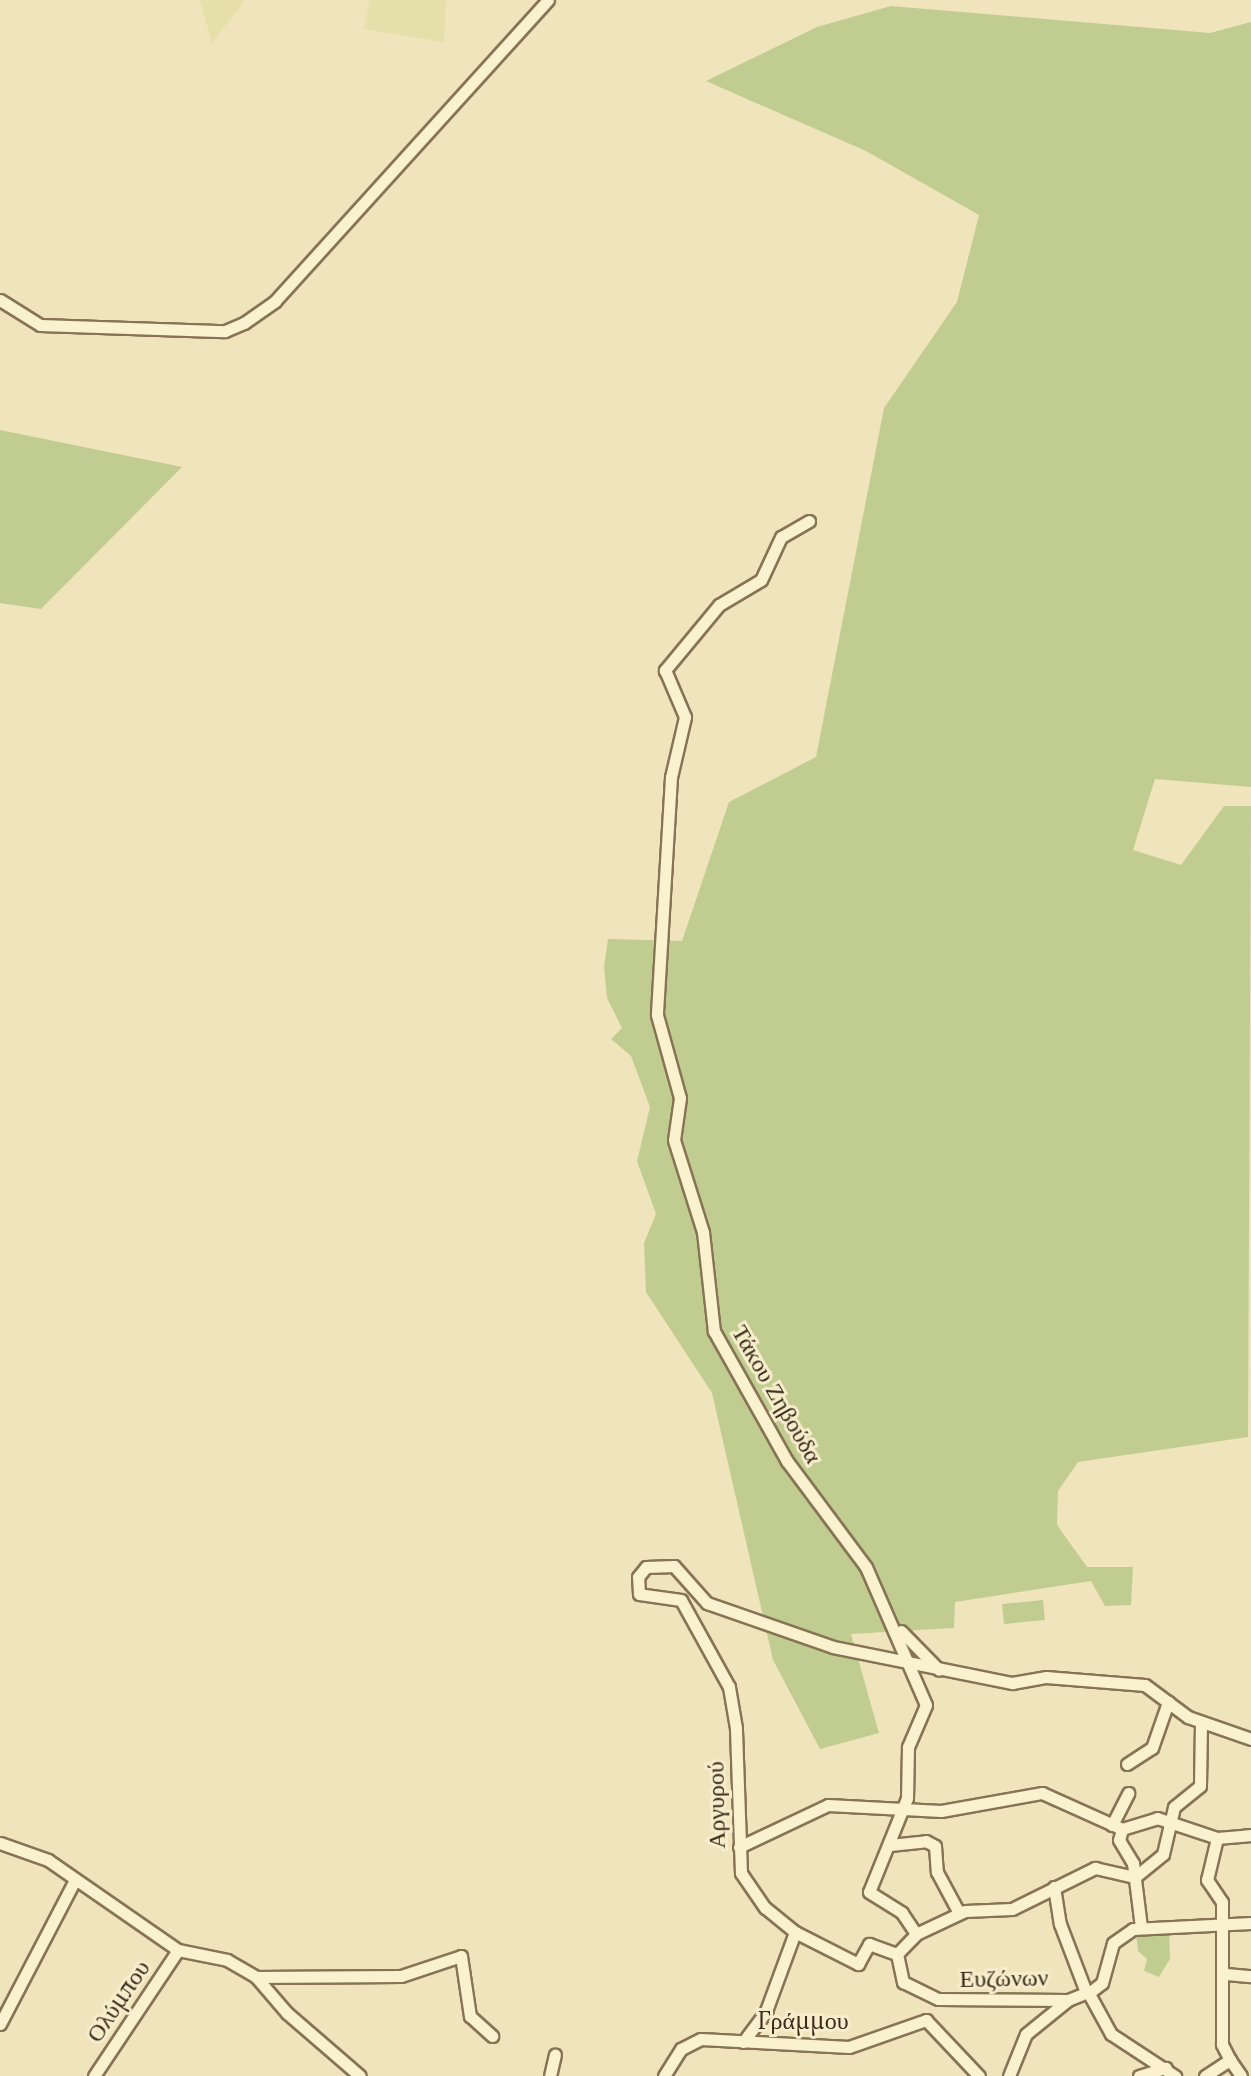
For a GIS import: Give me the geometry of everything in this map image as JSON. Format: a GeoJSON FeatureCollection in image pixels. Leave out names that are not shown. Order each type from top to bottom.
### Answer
{"type":"FeatureCollection","features":[{"type":"Feature","properties":{"kind":"street"},"geometry":{"type":"LineString","coordinates":[[0,300],[40,325],[225,331],[244,323],[275,301],[548,0]]}},
{"type":"Feature","properties":{"kind":"street","name":"Τάκου Ζηβούδα"},"geometry":{"type":"LineString","coordinates":[[809,521],[781,537],[761,580],[719,605],[668,662],[673,697],[685,717],[671,777],[657,1015],[680,1098],[674,1140],[703,1232],[714,1331],[787,1461],[866,1567],[913,1664],[927,1711],[909,1742],[908,1795],[899,1807],[890,1845],[876,1864],[869,1895],[902,1913],[916,1934]]}},
{"type":"Feature","properties":{"kind":"street","name":"Αργυρού"},"geometry":{"type":"LineString","coordinates":[[795,1932],[757,1898],[741,1873],[740,1779],[729,1687],[674,1596],[639,1594],[641,1571],[666,1564],[683,1572],[707,1603],[737,1618],[913,1664]]}},
{"type":"Feature","properties":{"kind":"street"},"geometry":{"type":"LineString","coordinates":[[895,1626],[940,1670]]}},
{"type":"Feature","properties":{"kind":"street"},"geometry":{"type":"LineString","coordinates":[[913,1664],[1012,1683],[1046,1677],[1145,1685],[1201,1722],[1251,1739]]}},
{"type":"Feature","properties":{"kind":"street"},"geometry":{"type":"LineString","coordinates":[[1127,1764],[1152,1748],[1168,1702]]}},
{"type":"Feature","properties":{"kind":"street"},"geometry":{"type":"LineString","coordinates":[[1131,1879],[1163,1854],[1176,1803],[1200,1786],[1201,1722]]}},
{"type":"Feature","properties":{"kind":"street"},"geometry":{"type":"LineString","coordinates":[[739,1847],[825,1806],[941,1811],[1052,1793],[1117,1827],[1141,1827],[1154,1818],[1217,1838],[1251,1835]]}},
{"type":"Feature","properties":{"kind":"street"},"geometry":{"type":"LineString","coordinates":[[1128,1793],[1117,1827],[1119,1840],[1133,1863],[1131,1879],[1141,1927]]}},
{"type":"Feature","properties":{"kind":"street"},"geometry":{"type":"LineString","coordinates":[[1217,1838],[1207,1880],[1222,1902],[1226,1974],[1222,2044],[1241,2076]]}},
{"type":"Feature","properties":{"kind":"street"},"geometry":{"type":"LineString","coordinates":[[0,1843],[48,1860],[74,1882],[178,1950],[227,1960],[256,1977],[287,2013],[360,2076]]}},
{"type":"Feature","properties":{"kind":"street"},"geometry":{"type":"LineString","coordinates":[[890,1845],[932,1843],[937,1872],[959,1913]]}},
{"type":"Feature","properties":{"kind":"street"},"geometry":{"type":"LineString","coordinates":[[743,2042],[766,2011],[795,1932],[858,1964],[869,1944],[897,1954],[916,1934],[959,1913],[1012,1909],[1095,1868],[1131,1879]]}},
{"type":"Feature","properties":{"kind":"street"},"geometry":{"type":"LineString","coordinates":[[0,2024],[74,1882]]}},
{"type":"Feature","properties":{"kind":"street"},"geometry":{"type":"LineString","coordinates":[[1054,1887],[1060,1924],[1088,1992],[1111,2034],[1170,2072]]}},
{"type":"Feature","properties":{"kind":"street"},"geometry":{"type":"LineString","coordinates":[[1088,1992],[1102,1983],[1113,1943],[1141,1927],[1251,1923]]}},
{"type":"Feature","properties":{"kind":"street","name":"Ολύμπου"},"geometry":{"type":"LineString","coordinates":[[94,2076],[178,1950]]}},
{"type":"Feature","properties":{"kind":"street","name":"Ευζώνων"},"geometry":{"type":"LineString","coordinates":[[897,1954],[903,1982],[920,1995],[969,2004],[1028,1996],[1068,2000],[1088,1992]]}},
{"type":"Feature","properties":{"kind":"street"},"geometry":{"type":"LineString","coordinates":[[256,1977],[388,1977],[461,1956],[470,2016],[492,2036]]}},
{"type":"Feature","properties":{"kind":"street"},"geometry":{"type":"LineString","coordinates":[[1226,1974],[1251,1976]]}},
{"type":"Feature","properties":{"kind":"street"},"geometry":{"type":"LineString","coordinates":[[1009,2076],[1026,2034],[1068,2000]]}},
{"type":"Feature","properties":{"kind":"street","name":"Γράμμου"},"geometry":{"type":"LineString","coordinates":[[664,2076],[693,2041],[849,2047],[926,2020],[979,2076]]}},
{"type":"Feature","properties":{"kind":"street"},"geometry":{"type":"LineString","coordinates":[[550,2076],[555,2055]]}},
{"type":"Feature","properties":{"kind":"street"},"geometry":{"type":"LineString","coordinates":[[1205,2076],[1230,2060]]}},
{"type":"Feature","properties":{"kind":"street"},"geometry":{"type":"LineString","coordinates":[[1139,2076],[1170,2072]]}},
{"type":"Feature","properties":{"kind":"shaded area"},"geometry":{"type":"Polygon","coordinates":[[[200,0],[245,0],[212,43],[200,0]]]}},
{"type":"Feature","properties":{"kind":"shaded area"},"geometry":{"type":"Polygon","coordinates":[[[370,0],[446,0],[444,42],[364,29],[370,0]]]}},
{"type":"Feature","properties":{"kind":"green space"},"geometry":{"type":"Polygon","coordinates":[[[891,6],[1210,33],[1251,22],[1251,787],[1155,779],[1133,850],[1181,865],[1224,806],[1251,806],[1248,1437],[1078,1462],[1058,1491],[1057,1525],[1087,1567],[1133,1567],[1131,1605],[1105,1606],[1091,1581],[955,1602],[954,1628],[851,1634],[879,1733],[820,1749],[773,1660],[712,1393],[646,1292],[644,1243],[656,1214],[637,1161],[650,1107],[631,1056],[611,1039],[622,1028],[607,998],[604,967],[608,939],[682,941],[729,802],[816,757],[884,408],[957,302],[979,215],[866,151],[706,81],[817,27],[891,6]]]}},
{"type":"Feature","properties":{"kind":"green space"},"geometry":{"type":"Polygon","coordinates":[[[0,430],[182,467],[41,609],[0,603],[0,430]]]}},
{"type":"Feature","properties":{"kind":"green space"},"geometry":{"type":"Polygon","coordinates":[[[1043,1600],[1045,1620],[1004,1624],[1002,1604],[1043,1600]]]}},
{"type":"Feature","properties":{"kind":"green space"},"geometry":{"type":"Polygon","coordinates":[[[1169,1927],[1170,1959],[1159,1977],[1144,1971],[1147,1959],[1138,1951],[1136,1933],[1169,1927]]]}}]}
